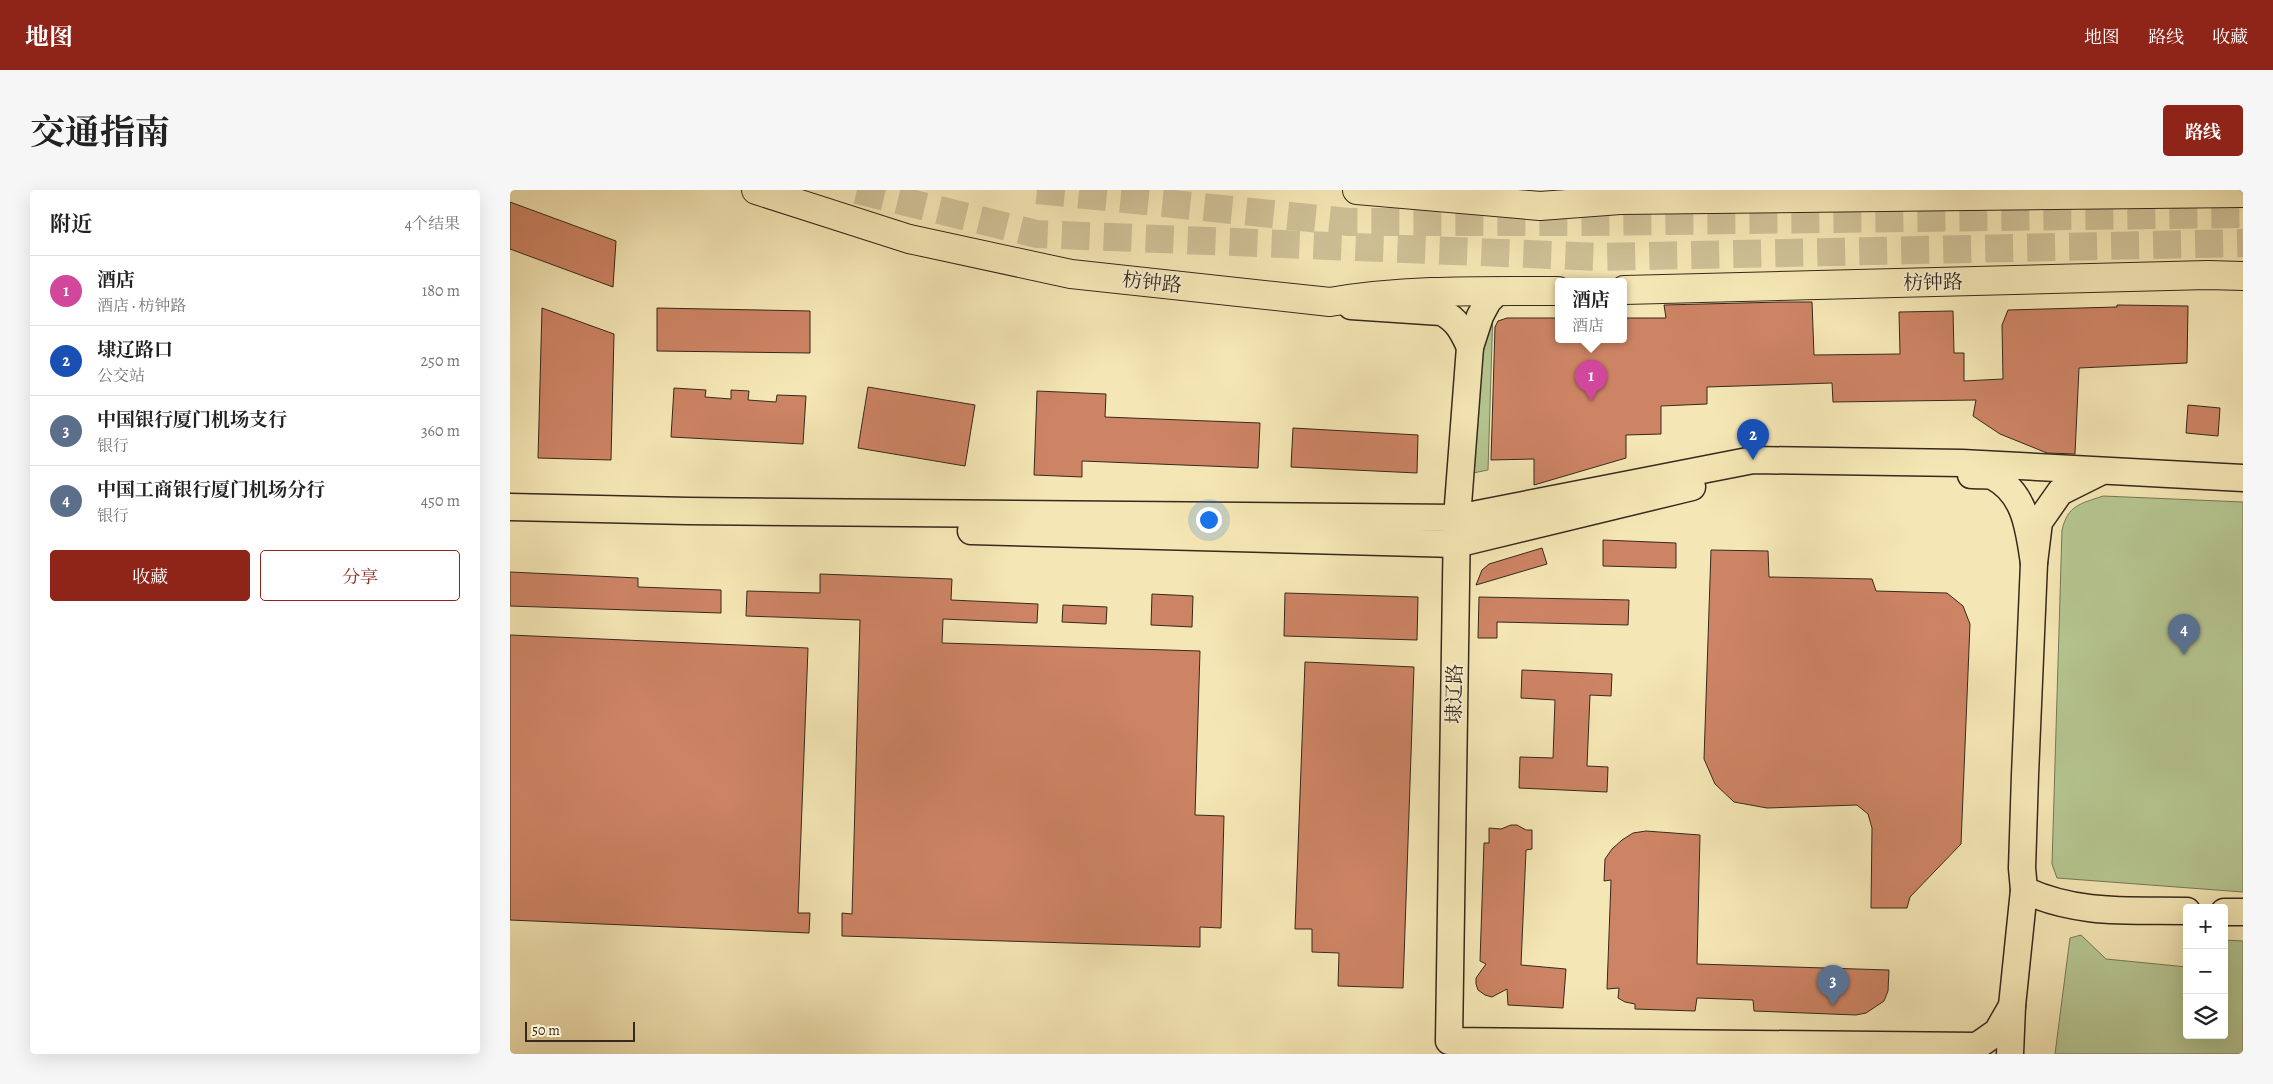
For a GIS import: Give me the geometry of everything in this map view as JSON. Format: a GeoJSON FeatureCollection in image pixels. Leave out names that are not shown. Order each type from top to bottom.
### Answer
{"type":"FeatureCollection","features":[{"type":"Feature","properties":{"kind":"highway","name":"枋钟路"},"geometry":{"type":"LineString","coordinates":[[756,190],[908,239],[1071,274],[1330,302],[1381,294],[1429,291],[1555,291]]}},
{"type":"Feature","properties":{"kind":"highway"},"geometry":{"type":"LineString","coordinates":[[1358,190],[1540,206],[1620,200],[2243,193]]}},
{"type":"Feature","properties":{"kind":"highway","name":"枋钟路"},"geometry":{"type":"LineString","coordinates":[[1627,290],[2208,275],[2243,276]]}},
{"type":"Feature","properties":{"kind":"main road","name":"埭辽路"},"geometry":{"type":"LineString","coordinates":[[1498,291],[1488,301],[1480,316],[1470,346],[1456,531],[1449,1041],[1977,1046],[1997,1032],[2012,1006]]}},
{"type":"Feature","properties":{"kind":"main road"},"geometry":{"type":"LineString","coordinates":[[1330,302],[1352,307],[1441,312],[1452,318],[1458,325],[1470,346]]}},
{"type":"Feature","properties":{"kind":"main road"},"geometry":{"type":"LineString","coordinates":[[510,507],[728,511],[1456,531],[1753,460],[1962,463],[2100,472],[2243,478]]}},
{"type":"Feature","properties":{"kind":"main road"},"geometry":{"type":"LineString","coordinates":[[510,521],[1456,531],[1669,494],[1754,468],[1993,476],[2014,494],[2027,520],[2034,563]]}},
{"type":"Feature","properties":{"kind":"main road"},"geometry":{"type":"LineString","coordinates":[[2010,1054],[2012,1006],[2024,890],[2022,868],[2034,563],[2040,522],[2060,492],[2100,472]]}},
{"type":"Feature","properties":{"kind":"main road"},"geometry":{"type":"LineString","coordinates":[[2024,890],[2048,901],[2093,909],[2183,911]]}},
{"type":"Feature","properties":{"kind":"main road"},"geometry":{"type":"LineString","coordinates":[[2228,912],[2243,912]]}},
{"type":"Feature","properties":{"kind":"green space"},"geometry":{"type":"Polygon","coordinates":[[[1493,309],[1488,470],[1473,473],[1478,341],[1493,309]]]}},
{"type":"Feature","properties":{"kind":"green space"},"geometry":{"type":"Polygon","coordinates":[[[2103,496],[2243,502],[2243,892],[2057,878],[2052,864],[2062,530],[2072,510],[2103,496]]]}},
{"type":"Feature","properties":{"kind":"green space"},"geometry":{"type":"Polygon","coordinates":[[[2081,935],[2106,959],[2183,967],[2183,1039],[2228,1039],[2228,940],[2243,941],[2243,1054],[2055,1054],[2070,938],[2081,935]]]}},
{"type":"Feature","properties":{"kind":"building"},"geometry":{"type":"Polygon","coordinates":[[[510,202],[616,241],[613,287],[510,249],[510,202]]]}},
{"type":"Feature","properties":{"kind":"building"},"geometry":{"type":"Polygon","coordinates":[[[1812,302],[1814,355],[1900,354],[1899,312],[1953,311],[1954,353],[1964,353],[1964,381],[2003,379],[2002,325],[2008,310],[2117,307],[2117,305],[2188,306],[2187,363],[2079,368],[2075,454],[2047,453],[2000,434],[1973,416],[1976,400],[1833,402],[1832,383],[1707,387],[1707,404],[1661,406],[1661,434],[1626,435],[1626,458],[1534,485],[1534,459],[1491,460],[1495,327],[1498,321],[1507,318],[1555,318],[1555,343],[1627,343],[1627,318],[1666,318],[1664,305],[1812,302]]]}},
{"type":"Feature","properties":{"kind":"building"},"geometry":{"type":"Polygon","coordinates":[[[542,308],[614,334],[611,460],[538,458],[542,308]]]}},
{"type":"Feature","properties":{"kind":"building"},"geometry":{"type":"Polygon","coordinates":[[[657,308],[810,311],[810,353],[657,351],[657,308]]]}},
{"type":"Feature","properties":{"kind":"building"},"geometry":{"type":"Polygon","coordinates":[[[868,387],[975,405],[965,466],[858,448],[868,387]]]}},
{"type":"Feature","properties":{"kind":"building"},"geometry":{"type":"Polygon","coordinates":[[[674,388],[706,390],[705,397],[731,399],[731,390],[749,391],[748,400],[776,402],[777,395],[806,396],[803,444],[671,437],[674,388]]]}},
{"type":"Feature","properties":{"kind":"building"},"geometry":{"type":"Polygon","coordinates":[[[1037,391],[1106,394],[1105,417],[1260,423],[1258,468],[1082,461],[1082,477],[1034,475],[1037,391]]]}},
{"type":"Feature","properties":{"kind":"building"},"geometry":{"type":"Polygon","coordinates":[[[2188,405],[2220,408],[2218,436],[2186,433],[2188,405]]]}},
{"type":"Feature","properties":{"kind":"building"},"geometry":{"type":"Polygon","coordinates":[[[1293,428],[1418,435],[1417,473],[1291,467],[1293,428]]]}},
{"type":"Feature","properties":{"kind":"building"},"geometry":{"type":"Polygon","coordinates":[[[1603,540],[1676,543],[1676,568],[1603,566],[1603,540]]]}},
{"type":"Feature","properties":{"kind":"building"},"geometry":{"type":"Polygon","coordinates":[[[1542,548],[1547,564],[1476,585],[1482,570],[1489,564],[1542,548]]]}},
{"type":"Feature","properties":{"kind":"building"},"geometry":{"type":"Polygon","coordinates":[[[1711,550],[1768,551],[1769,577],[1872,579],[1876,591],[1947,593],[1963,606],[1970,624],[1961,844],[1910,897],[1907,908],[1871,908],[1872,828],[1868,814],[1857,805],[1767,808],[1734,802],[1715,784],[1704,759],[1711,550]]]}},
{"type":"Feature","properties":{"kind":"building"},"geometry":{"type":"Polygon","coordinates":[[[510,572],[638,578],[638,587],[721,590],[721,613],[510,606],[510,572]]]}},
{"type":"Feature","properties":{"kind":"building"},"geometry":{"type":"Polygon","coordinates":[[[820,574],[952,579],[951,600],[1038,604],[1037,623],[943,619],[942,643],[1200,651],[1195,815],[1224,816],[1221,928],[1200,927],[1200,947],[842,936],[842,913],[852,914],[860,620],[746,616],[747,591],[820,593],[820,574]]]}},
{"type":"Feature","properties":{"kind":"building"},"geometry":{"type":"Polygon","coordinates":[[[1285,593],[1418,597],[1417,640],[1284,636],[1285,593]]]}},
{"type":"Feature","properties":{"kind":"building"},"geometry":{"type":"Polygon","coordinates":[[[1152,594],[1193,596],[1192,627],[1151,625],[1152,594]]]}},
{"type":"Feature","properties":{"kind":"building"},"geometry":{"type":"Polygon","coordinates":[[[1479,597],[1629,600],[1628,625],[1497,622],[1497,638],[1478,638],[1479,597]]]}},
{"type":"Feature","properties":{"kind":"building"},"geometry":{"type":"Polygon","coordinates":[[[1063,605],[1107,607],[1106,624],[1062,622],[1063,605]]]}},
{"type":"Feature","properties":{"kind":"building"},"geometry":{"type":"Polygon","coordinates":[[[510,635],[808,648],[798,913],[810,913],[809,933],[510,920],[510,635]]]}},
{"type":"Feature","properties":{"kind":"building"},"geometry":{"type":"Polygon","coordinates":[[[1305,662],[1414,667],[1403,988],[1338,986],[1339,953],[1312,952],[1312,929],[1295,929],[1305,662]]]}},
{"type":"Feature","properties":{"kind":"building"},"geometry":{"type":"Polygon","coordinates":[[[1522,670],[1612,674],[1611,696],[1590,695],[1587,766],[1608,767],[1607,792],[1519,788],[1520,757],[1553,758],[1555,700],[1521,698],[1522,670]]]}},
{"type":"Feature","properties":{"kind":"building"},"geometry":{"type":"Polygon","coordinates":[[[1511,825],[1532,830],[1532,849],[1526,850],[1521,965],[1566,969],[1563,1008],[1508,1005],[1507,989],[1492,997],[1478,990],[1476,984],[1476,978],[1486,964],[1480,961],[1484,843],[1489,843],[1489,828],[1501,829],[1511,825]]]}},
{"type":"Feature","properties":{"kind":"building"},"geometry":{"type":"Polygon","coordinates":[[[1646,831],[1700,835],[1697,964],[1889,970],[1888,991],[1884,1001],[1866,1013],[1856,1015],[1754,1011],[1753,1000],[1697,998],[1695,1011],[1635,1009],[1635,1004],[1618,998],[1619,988],[1607,989],[1611,880],[1604,881],[1605,859],[1622,840],[1633,833],[1646,831]]]}},
{"type":"Feature","properties":{"kind":"tunnel"},"geometry":{"type":"LineString","coordinates":[[857,190],[1037,234],[1601,257],[2243,243]]}},
{"type":"Feature","properties":{"kind":"tunnel"},"geometry":{"type":"LineString","coordinates":[[1037,190],[1349,222],[1580,222],[2243,214]]}},
{"type":"Feature","properties":{"kind":"place","name":"酒店"},"geometry":{"type":"Point","coordinates":[1591,401]}},
{"type":"Feature","properties":{"kind":"place","name":"埭辽路口"},"geometry":{"type":"Point","coordinates":[1753,460]}},
{"type":"Feature","properties":{"kind":"place","name":"中国工商银行厦门机场分行"},"geometry":{"type":"Point","coordinates":[2184,655]}},
{"type":"Feature","properties":{"kind":"place","name":"中国银行厦门机场支行"},"geometry":{"type":"Point","coordinates":[1833,1006]}}]}
